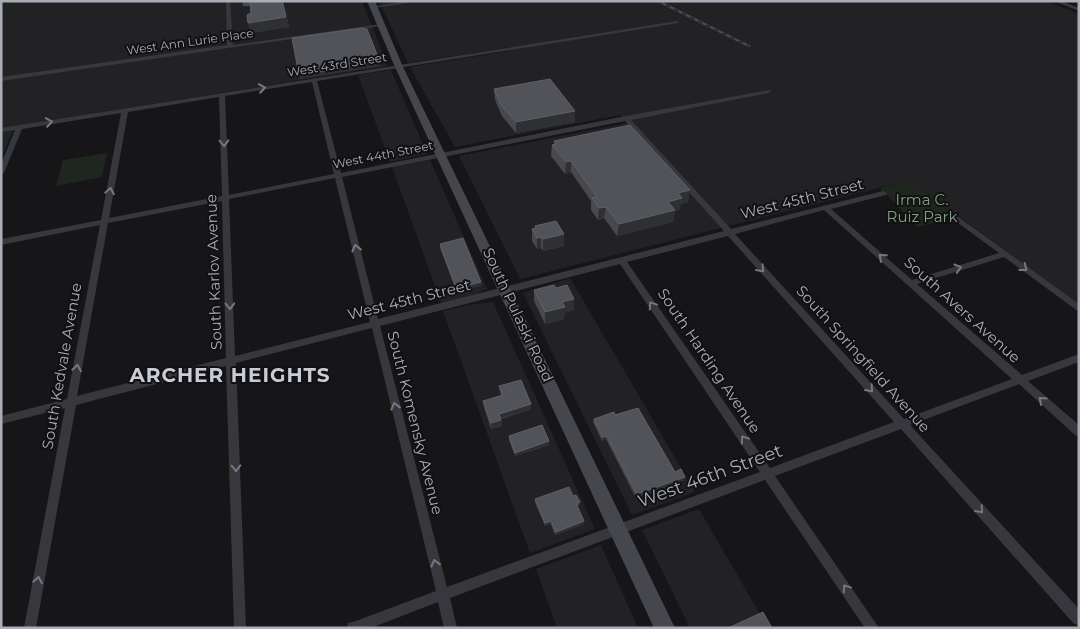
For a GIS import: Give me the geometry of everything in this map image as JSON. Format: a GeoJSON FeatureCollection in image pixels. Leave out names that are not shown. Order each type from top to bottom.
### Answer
{"type":"FeatureCollection","features":[{"type":"Feature","properties":{"kind":"main road","name":"South Pulaski Road"},"geometry":{"type":"LineString","coordinates":[[372,4],[399,67],[665,628]]}},
{"type":"Feature","properties":{"kind":"street"},"geometry":{"type":"LineString","coordinates":[[228,1],[230,46]]}},
{"type":"Feature","properties":{"kind":"street"},"geometry":{"type":"LineString","coordinates":[[372,4],[419,1]]}},
{"type":"Feature","properties":{"kind":"street"},"geometry":{"type":"LineString","coordinates":[[1056,1],[1079,10]]}},
{"type":"Feature","properties":{"kind":"street","name":"West 43rd Street"},"geometry":{"type":"LineString","coordinates":[[1,130],[677,22]]}},
{"type":"Feature","properties":{"kind":"street","name":"West Ann Lurie Place"},"geometry":{"type":"LineString","coordinates":[[1,79],[381,25]]}},
{"type":"Feature","properties":{"kind":"street","name":"South Komensky Avenue"},"geometry":{"type":"LineString","coordinates":[[314,80],[451,628]]}},
{"type":"Feature","properties":{"kind":"street","name":"West 44th Street"},"geometry":{"type":"LineString","coordinates":[[1,242],[768,90]]}},
{"type":"Feature","properties":{"kind":"street","name":"South Karlov Avenue"},"geometry":{"type":"LineString","coordinates":[[222,95],[227,197],[240,628]]}},
{"type":"Feature","properties":{"kind":"street","name":"South Kedvale Avenue"},"geometry":{"type":"LineString","coordinates":[[30,628],[125,110]]}},
{"type":"Feature","properties":{"kind":"street","name":"South Springfield Avenue"},"geometry":{"type":"LineString","coordinates":[[626,118],[1079,619]]}},
{"type":"Feature","properties":{"kind":"street"},"geometry":{"type":"LineString","coordinates":[[1,173],[19,127]]}},
{"type":"Feature","properties":{"kind":"street","name":"West 45th Street"},"geometry":{"type":"LineString","coordinates":[[1,420],[883,193]]}},
{"type":"Feature","properties":{"kind":"street","name":"South Avers Avenue"},"geometry":{"type":"LineString","coordinates":[[826,208],[1079,432]]}},
{"type":"Feature","properties":{"kind":"street"},"geometry":{"type":"LineString","coordinates":[[957,218],[1079,309]]}},
{"type":"Feature","properties":{"kind":"street"},"geometry":{"type":"LineString","coordinates":[[911,283],[1005,254]]}},
{"type":"Feature","properties":{"kind":"street","name":"South Harding Avenue"},"geometry":{"type":"LineString","coordinates":[[622,261],[873,628]]}},
{"type":"Feature","properties":{"kind":"street","name":"West 46th Street"},"geometry":{"type":"LineString","coordinates":[[353,628],[1079,358]]}},
{"type":"Feature","properties":{"kind":"shaded area"},"geometry":{"type":"Polygon","coordinates":[[[1,1],[362,1],[388,66],[15,126],[1,159],[1,1]]]}},
{"type":"Feature","properties":{"kind":"shaded area"},"geometry":{"type":"Polygon","coordinates":[[[379,1],[1047,1],[1079,14],[1079,306],[910,180],[520,279],[459,156],[627,123],[620,115],[455,147],[410,67],[514,50],[511,47],[408,63],[379,1]]]}},
{"type":"Feature","properties":{"kind":"shaded area"},"geometry":{"type":"Polygon","coordinates":[[[391,70],[427,154],[390,162],[358,75],[391,70]]]}},
{"type":"Feature","properties":{"kind":"shaded area"},"geometry":{"type":"Polygon","coordinates":[[[430,160],[487,289],[471,296],[441,303],[392,167],[430,160]]]}},
{"type":"Feature","properties":{"kind":"shaded area"},"geometry":{"type":"Polygon","coordinates":[[[570,278],[695,492],[632,515],[523,293],[570,278]]]}},
{"type":"Feature","properties":{"kind":"shaded area"},"geometry":{"type":"Polygon","coordinates":[[[493,302],[595,529],[530,553],[443,311],[493,302]]]}},
{"type":"Feature","properties":{"kind":"shaded area"},"geometry":{"type":"Polygon","coordinates":[[[699,509],[768,628],[690,628],[642,530],[699,509]]]}},
{"type":"Feature","properties":{"kind":"shaded area"},"geometry":{"type":"Polygon","coordinates":[[[601,545],[638,628],[557,628],[536,569],[601,545]]]}},
{"type":"Feature","properties":{"kind":"green space"},"geometry":{"type":"Polygon","coordinates":[[[107,153],[102,177],[56,186],[63,160],[107,153]]]}},
{"type":"Feature","properties":{"kind":"green space","name":"Irma C. Ruiz Park"},"geometry":{"type":"Polygon","coordinates":[[[910,180],[958,216],[918,227],[879,188],[910,180]]]}},
{"type":"Feature","properties":{"kind":"building"},"geometry":{"type":"Polygon","coordinates":[[[250,1],[282,1],[286,17],[248,23],[247,15],[251,13],[250,1]]]}},
{"type":"Feature","properties":{"kind":"building"},"geometry":{"type":"Polygon","coordinates":[[[362,28],[367,29],[380,62],[299,75],[292,38],[362,28]]]}},
{"type":"Feature","properties":{"kind":"building"},"geometry":{"type":"Polygon","coordinates":[[[550,79],[575,111],[516,122],[501,105],[494,89],[550,79]]]}},
{"type":"Feature","properties":{"kind":"building"},"geometry":{"type":"Polygon","coordinates":[[[630,125],[690,190],[678,193],[682,198],[668,202],[675,210],[619,224],[606,207],[599,208],[592,198],[597,197],[571,161],[566,162],[552,145],[556,144],[554,141],[630,125]]]}},
{"type":"Feature","properties":{"kind":"building"},"geometry":{"type":"Polygon","coordinates":[[[556,221],[564,234],[543,239],[541,237],[537,238],[532,229],[536,228],[535,226],[556,221]]]}},
{"type":"Feature","properties":{"kind":"building"},"geometry":{"type":"Polygon","coordinates":[[[463,238],[481,282],[456,288],[440,244],[463,238]]]}},
{"type":"Feature","properties":{"kind":"building"},"geometry":{"type":"Polygon","coordinates":[[[554,285],[556,288],[567,285],[574,299],[562,302],[565,307],[545,312],[534,290],[554,285]]]}},
{"type":"Feature","properties":{"kind":"building"},"geometry":{"type":"Polygon","coordinates":[[[521,380],[531,404],[499,414],[501,420],[491,423],[483,401],[503,395],[499,386],[521,380]]]}},
{"type":"Feature","properties":{"kind":"building"},"geometry":{"type":"Polygon","coordinates":[[[638,408],[675,472],[681,469],[685,477],[637,494],[607,436],[603,437],[594,419],[614,412],[615,415],[638,408]]]}},
{"type":"Feature","properties":{"kind":"building"},"geometry":{"type":"Polygon","coordinates":[[[542,425],[549,441],[515,453],[509,436],[542,425]]]}},
{"type":"Feature","properties":{"kind":"building"},"geometry":{"type":"Polygon","coordinates":[[[569,487],[573,496],[576,495],[580,502],[576,503],[584,521],[556,532],[551,521],[545,523],[535,499],[569,487]]]}},
{"type":"Feature","properties":{"kind":"building"},"geometry":{"type":"Polygon","coordinates":[[[763,612],[772,628],[728,628],[763,612]]]}},
{"type":"Feature","properties":{"kind":"railway"},"geometry":{"type":"LineString","coordinates":[[658,1],[749,46]]}},
{"type":"Feature","properties":{"kind":"district","name":"ARCHER HEIGHTS"},"geometry":{"type":"Point","coordinates":[230,375]}}]}
